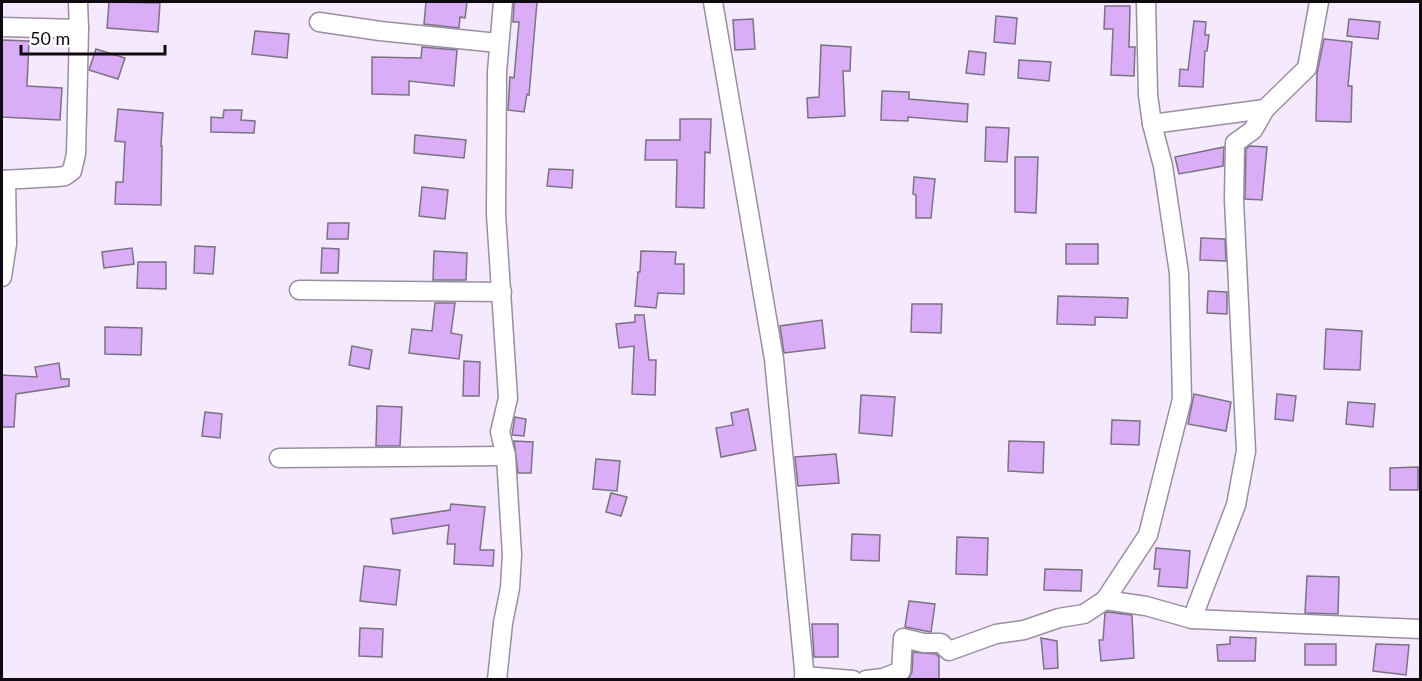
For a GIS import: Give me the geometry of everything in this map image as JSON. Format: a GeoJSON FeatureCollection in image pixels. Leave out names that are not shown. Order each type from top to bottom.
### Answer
{"type":"FeatureCollection","features":[{"type":"Feature","properties":{"kind":"street"},"geometry":{"type":"LineString","coordinates":[[2,277],[7,244],[4,180],[65,176],[72,171],[76,154],[78,2]]}},
{"type":"Feature","properties":{"kind":"street"},"geometry":{"type":"LineString","coordinates":[[497,680],[503,623],[510,588],[512,555],[506,456],[500,432],[508,398],[496,214],[498,43],[503,2]]}},
{"type":"Feature","properties":{"kind":"street"},"geometry":{"type":"LineString","coordinates":[[713,2],[774,359],[804,678],[853,680]]}},
{"type":"Feature","properties":{"kind":"street"},"geometry":{"type":"LineString","coordinates":[[866,680],[892,676],[901,671],[903,638],[924,643],[941,643],[949,651],[996,634],[1024,630],[1059,618],[1084,614],[1105,600],[1148,535],[1182,399],[1179,273],[1163,166],[1152,124],[1148,96],[1146,2]]}},
{"type":"Feature","properties":{"kind":"street"},"geometry":{"type":"LineString","coordinates":[[1192,619],[1236,505],[1246,451],[1233,171],[1236,143],[1253,130],[1265,109],[1306,68],[1319,2]]}},
{"type":"Feature","properties":{"kind":"street"},"geometry":{"type":"LineString","coordinates":[[319,22],[498,43]]}},
{"type":"Feature","properties":{"kind":"street"},"geometry":{"type":"LineString","coordinates":[[2,27],[79,29]]}},
{"type":"Feature","properties":{"kind":"street"},"geometry":{"type":"LineString","coordinates":[[1152,124],[1265,109]]}},
{"type":"Feature","properties":{"kind":"street"},"geometry":{"type":"LineString","coordinates":[[299,290],[502,292]]}},
{"type":"Feature","properties":{"kind":"street"},"geometry":{"type":"LineString","coordinates":[[279,458],[506,456]]}},
{"type":"Feature","properties":{"kind":"street"},"geometry":{"type":"LineString","coordinates":[[1105,600],[1146,606],[1192,619],[1420,629]]}},
{"type":"Feature","properties":{"kind":"building"},"geometry":{"type":"Polygon","coordinates":[[[109,2],[160,3],[158,32],[107,28],[109,2]]]}},
{"type":"Feature","properties":{"kind":"building"},"geometry":{"type":"Polygon","coordinates":[[[426,2],[467,2],[465,18],[460,17],[459,28],[424,24],[426,2]]]}},
{"type":"Feature","properties":{"kind":"building"},"geometry":{"type":"Polygon","coordinates":[[[514,2],[537,2],[529,95],[527,94],[524,112],[508,110],[510,77],[514,78],[519,22],[513,22],[514,2]]]}},
{"type":"Feature","properties":{"kind":"building"},"geometry":{"type":"Polygon","coordinates":[[[1105,6],[1130,6],[1129,47],[1135,47],[1134,76],[1111,75],[1113,29],[1104,29],[1105,6]]]}},
{"type":"Feature","properties":{"kind":"building"},"geometry":{"type":"Polygon","coordinates":[[[996,16],[1017,18],[1015,44],[994,42],[996,16]]]}},
{"type":"Feature","properties":{"kind":"building"},"geometry":{"type":"Polygon","coordinates":[[[753,19],[755,49],[735,50],[733,20],[753,19]]]}},
{"type":"Feature","properties":{"kind":"building"},"geometry":{"type":"Polygon","coordinates":[[[1349,19],[1380,22],[1378,39],[1347,36],[1349,19]]]}},
{"type":"Feature","properties":{"kind":"building"},"geometry":{"type":"Polygon","coordinates":[[[1194,21],[1206,22],[1205,35],[1209,35],[1207,51],[1205,51],[1203,87],[1179,86],[1180,69],[1188,70],[1194,21]]]}},
{"type":"Feature","properties":{"kind":"building"},"geometry":{"type":"Polygon","coordinates":[[[255,31],[289,34],[287,58],[252,54],[255,31]]]}},
{"type":"Feature","properties":{"kind":"building"},"geometry":{"type":"Polygon","coordinates":[[[1324,39],[1352,42],[1348,86],[1352,86],[1351,122],[1316,121],[1317,73],[1324,39]]]}},
{"type":"Feature","properties":{"kind":"building"},"geometry":{"type":"Polygon","coordinates":[[[2,40],[29,41],[27,86],[62,88],[60,120],[2,117],[2,40]]]}},
{"type":"Feature","properties":{"kind":"building"},"geometry":{"type":"Polygon","coordinates":[[[821,45],[851,47],[850,71],[843,71],[845,116],[808,118],[807,98],[819,97],[821,45]]]}},
{"type":"Feature","properties":{"kind":"building"},"geometry":{"type":"Polygon","coordinates":[[[422,47],[457,50],[454,86],[409,81],[409,95],[372,94],[372,57],[421,58],[422,47]]]}},
{"type":"Feature","properties":{"kind":"building"},"geometry":{"type":"Polygon","coordinates":[[[96,49],[125,58],[118,79],[89,70],[96,49]]]}},
{"type":"Feature","properties":{"kind":"building"},"geometry":{"type":"Polygon","coordinates":[[[969,51],[986,53],[984,75],[966,73],[969,51]]]}},
{"type":"Feature","properties":{"kind":"building"},"geometry":{"type":"Polygon","coordinates":[[[1019,60],[1051,62],[1049,81],[1018,78],[1019,60]]]}},
{"type":"Feature","properties":{"kind":"building"},"geometry":{"type":"Polygon","coordinates":[[[882,91],[909,92],[909,99],[968,104],[967,122],[908,117],[908,121],[881,120],[882,91]]]}},
{"type":"Feature","properties":{"kind":"building"},"geometry":{"type":"Polygon","coordinates":[[[118,109],[163,113],[161,205],[115,204],[116,182],[123,182],[125,142],[115,141],[118,109]]]}},
{"type":"Feature","properties":{"kind":"building"},"geometry":{"type":"Polygon","coordinates":[[[224,110],[242,110],[241,120],[255,121],[254,133],[211,132],[211,117],[223,118],[224,110]]]}},
{"type":"Feature","properties":{"kind":"building"},"geometry":{"type":"Polygon","coordinates":[[[680,119],[711,119],[710,153],[705,152],[704,208],[676,207],[677,160],[645,160],[646,140],[680,140],[680,119]]]}},
{"type":"Feature","properties":{"kind":"building"},"geometry":{"type":"Polygon","coordinates":[[[986,127],[1009,128],[1007,162],[985,161],[986,127]]]}},
{"type":"Feature","properties":{"kind":"building"},"geometry":{"type":"Polygon","coordinates":[[[415,135],[466,140],[464,158],[414,153],[415,135]]]}},
{"type":"Feature","properties":{"kind":"building"},"geometry":{"type":"Polygon","coordinates":[[[1250,146],[1267,147],[1262,200],[1245,199],[1246,149],[1250,146]]]}},
{"type":"Feature","properties":{"kind":"building"},"geometry":{"type":"Polygon","coordinates":[[[1224,147],[1223,166],[1179,174],[1175,157],[1224,147]]]}},
{"type":"Feature","properties":{"kind":"building"},"geometry":{"type":"Polygon","coordinates":[[[1015,157],[1038,157],[1036,213],[1015,212],[1015,157]]]}},
{"type":"Feature","properties":{"kind":"building"},"geometry":{"type":"Polygon","coordinates":[[[549,169],[573,170],[572,188],[547,186],[549,169]]]}},
{"type":"Feature","properties":{"kind":"building"},"geometry":{"type":"Polygon","coordinates":[[[914,177],[935,179],[931,218],[916,218],[916,195],[913,194],[914,177]]]}},
{"type":"Feature","properties":{"kind":"building"},"geometry":{"type":"Polygon","coordinates":[[[422,187],[448,190],[445,219],[419,216],[422,187]]]}},
{"type":"Feature","properties":{"kind":"building"},"geometry":{"type":"Polygon","coordinates":[[[328,223],[349,223],[348,239],[327,239],[328,223]]]}},
{"type":"Feature","properties":{"kind":"building"},"geometry":{"type":"Polygon","coordinates":[[[1201,238],[1225,239],[1226,261],[1200,260],[1201,238]]]}},
{"type":"Feature","properties":{"kind":"building"},"geometry":{"type":"Polygon","coordinates":[[[1066,244],[1098,244],[1098,264],[1066,264],[1066,244]]]}},
{"type":"Feature","properties":{"kind":"building"},"geometry":{"type":"Polygon","coordinates":[[[195,246],[215,247],[213,274],[194,273],[195,246]]]}},
{"type":"Feature","properties":{"kind":"building"},"geometry":{"type":"Polygon","coordinates":[[[132,248],[134,264],[104,268],[102,252],[132,248]]]}},
{"type":"Feature","properties":{"kind":"building"},"geometry":{"type":"Polygon","coordinates":[[[322,248],[339,249],[338,273],[321,273],[322,248]]]}},
{"type":"Feature","properties":{"kind":"building"},"geometry":{"type":"Polygon","coordinates":[[[434,251],[467,253],[466,280],[433,280],[434,251]]]}},
{"type":"Feature","properties":{"kind":"building"},"geometry":{"type":"Polygon","coordinates":[[[641,251],[676,252],[675,264],[684,264],[684,294],[658,293],[656,308],[635,306],[641,251]]]}},
{"type":"Feature","properties":{"kind":"building"},"geometry":{"type":"Polygon","coordinates":[[[138,262],[166,262],[166,289],[137,288],[138,262]]]}},
{"type":"Feature","properties":{"kind":"building"},"geometry":{"type":"Polygon","coordinates":[[[1208,291],[1227,292],[1227,314],[1207,313],[1208,291]]]}},
{"type":"Feature","properties":{"kind":"building"},"geometry":{"type":"Polygon","coordinates":[[[1058,296],[1128,298],[1127,318],[1095,317],[1095,325],[1057,324],[1058,296]]]}},
{"type":"Feature","properties":{"kind":"building"},"geometry":{"type":"Polygon","coordinates":[[[435,303],[455,303],[451,333],[462,335],[459,359],[409,353],[412,329],[432,331],[435,303]]]}},
{"type":"Feature","properties":{"kind":"building"},"geometry":{"type":"Polygon","coordinates":[[[912,304],[942,304],[941,333],[911,332],[912,304]]]}},
{"type":"Feature","properties":{"kind":"building"},"geometry":{"type":"Polygon","coordinates":[[[635,315],[644,315],[649,360],[656,360],[655,395],[632,394],[634,346],[619,348],[616,324],[635,322],[635,315]]]}},
{"type":"Feature","properties":{"kind":"building"},"geometry":{"type":"Polygon","coordinates":[[[822,320],[825,348],[784,353],[780,326],[822,320]]]}},
{"type":"Feature","properties":{"kind":"building"},"geometry":{"type":"Polygon","coordinates":[[[105,327],[142,328],[141,355],[105,354],[105,327]]]}},
{"type":"Feature","properties":{"kind":"building"},"geometry":{"type":"Polygon","coordinates":[[[1326,329],[1362,331],[1360,370],[1324,369],[1326,329]]]}},
{"type":"Feature","properties":{"kind":"building"},"geometry":{"type":"Polygon","coordinates":[[[352,346],[372,350],[369,369],[349,365],[352,346]]]}},
{"type":"Feature","properties":{"kind":"building"},"geometry":{"type":"Polygon","coordinates":[[[464,361],[480,362],[479,396],[463,396],[464,361]]]}},
{"type":"Feature","properties":{"kind":"building"},"geometry":{"type":"Polygon","coordinates":[[[59,363],[61,379],[69,379],[69,386],[16,394],[14,427],[2,427],[2,375],[37,377],[35,367],[59,363]]]}},
{"type":"Feature","properties":{"kind":"building"},"geometry":{"type":"Polygon","coordinates":[[[1194,394],[1231,402],[1226,431],[1188,424],[1194,394]]]}},
{"type":"Feature","properties":{"kind":"building"},"geometry":{"type":"Polygon","coordinates":[[[1277,394],[1296,396],[1293,421],[1275,419],[1277,394]]]}},
{"type":"Feature","properties":{"kind":"building"},"geometry":{"type":"Polygon","coordinates":[[[861,395],[895,397],[892,436],[859,433],[861,395]]]}},
{"type":"Feature","properties":{"kind":"building"},"geometry":{"type":"Polygon","coordinates":[[[1348,402],[1375,404],[1373,427],[1346,424],[1348,402]]]}},
{"type":"Feature","properties":{"kind":"building"},"geometry":{"type":"Polygon","coordinates":[[[377,406],[402,407],[400,446],[376,446],[377,406]]]}},
{"type":"Feature","properties":{"kind":"building"},"geometry":{"type":"Polygon","coordinates":[[[748,409],[756,450],[721,457],[716,428],[733,425],[731,413],[748,409]]]}},
{"type":"Feature","properties":{"kind":"building"},"geometry":{"type":"Polygon","coordinates":[[[205,412],[222,414],[220,438],[202,436],[205,412]]]}},
{"type":"Feature","properties":{"kind":"building"},"geometry":{"type":"Polygon","coordinates":[[[515,417],[526,419],[524,436],[512,435],[515,417]]]}},
{"type":"Feature","properties":{"kind":"building"},"geometry":{"type":"Polygon","coordinates":[[[1112,420],[1140,421],[1139,445],[1111,444],[1112,420]]]}},
{"type":"Feature","properties":{"kind":"building"},"geometry":{"type":"Polygon","coordinates":[[[514,441],[533,442],[531,473],[518,473],[514,441]]]}},
{"type":"Feature","properties":{"kind":"building"},"geometry":{"type":"Polygon","coordinates":[[[1009,441],[1044,442],[1043,473],[1008,471],[1009,441]]]}},
{"type":"Feature","properties":{"kind":"building"},"geometry":{"type":"Polygon","coordinates":[[[836,454],[839,483],[798,486],[795,457],[836,454]]]}},
{"type":"Feature","properties":{"kind":"building"},"geometry":{"type":"Polygon","coordinates":[[[596,459],[620,461],[617,491],[593,489],[596,459]]]}},
{"type":"Feature","properties":{"kind":"building"},"geometry":{"type":"Polygon","coordinates":[[[1418,467],[1418,490],[1390,490],[1390,468],[1418,467]]]}},
{"type":"Feature","properties":{"kind":"building"},"geometry":{"type":"Polygon","coordinates":[[[611,493],[627,497],[621,516],[606,512],[611,493]]]}},
{"type":"Feature","properties":{"kind":"building"},"geometry":{"type":"Polygon","coordinates":[[[451,504],[485,507],[480,550],[494,550],[493,566],[454,564],[455,544],[447,544],[449,525],[393,534],[391,519],[450,510],[451,504]]]}},
{"type":"Feature","properties":{"kind":"building"},"geometry":{"type":"Polygon","coordinates":[[[852,534],[880,535],[879,561],[851,560],[852,534]]]}},
{"type":"Feature","properties":{"kind":"building"},"geometry":{"type":"Polygon","coordinates":[[[957,537],[988,538],[987,575],[956,574],[957,537]]]}},
{"type":"Feature","properties":{"kind":"building"},"geometry":{"type":"Polygon","coordinates":[[[1156,548],[1190,551],[1187,588],[1158,586],[1160,569],[1154,569],[1156,548]]]}},
{"type":"Feature","properties":{"kind":"building"},"geometry":{"type":"Polygon","coordinates":[[[364,566],[400,570],[396,605],[360,601],[364,566]]]}},
{"type":"Feature","properties":{"kind":"building"},"geometry":{"type":"Polygon","coordinates":[[[1045,569],[1082,570],[1081,591],[1044,590],[1045,569]]]}},
{"type":"Feature","properties":{"kind":"building"},"geometry":{"type":"Polygon","coordinates":[[[1307,576],[1339,577],[1338,614],[1305,613],[1307,576]]]}},
{"type":"Feature","properties":{"kind":"building"},"geometry":{"type":"Polygon","coordinates":[[[909,601],[935,604],[931,632],[905,627],[909,601]]]}},
{"type":"Feature","properties":{"kind":"building"},"geometry":{"type":"Polygon","coordinates":[[[1105,613],[1132,615],[1134,658],[1101,661],[1099,640],[1103,640],[1105,613]]]}},
{"type":"Feature","properties":{"kind":"building"},"geometry":{"type":"Polygon","coordinates":[[[812,624],[838,624],[838,657],[814,657],[812,624]]]}},
{"type":"Feature","properties":{"kind":"building"},"geometry":{"type":"Polygon","coordinates":[[[360,628],[383,629],[382,657],[359,656],[360,628]]]}},
{"type":"Feature","properties":{"kind":"building"},"geometry":{"type":"Polygon","coordinates":[[[1230,637],[1256,638],[1255,661],[1218,661],[1217,645],[1230,644],[1230,637]]]}},
{"type":"Feature","properties":{"kind":"building"},"geometry":{"type":"Polygon","coordinates":[[[1041,638],[1057,641],[1058,668],[1044,669],[1041,638]]]}},
{"type":"Feature","properties":{"kind":"building"},"geometry":{"type":"Polygon","coordinates":[[[1305,644],[1336,644],[1336,665],[1305,665],[1305,644]]]}},
{"type":"Feature","properties":{"kind":"building"},"geometry":{"type":"Polygon","coordinates":[[[1376,644],[1409,645],[1406,675],[1373,671],[1376,644]]]}},
{"type":"Feature","properties":{"kind":"building"},"geometry":{"type":"Polygon","coordinates":[[[913,652],[936,654],[939,657],[939,680],[908,680],[912,672],[913,652]]]}}]}
